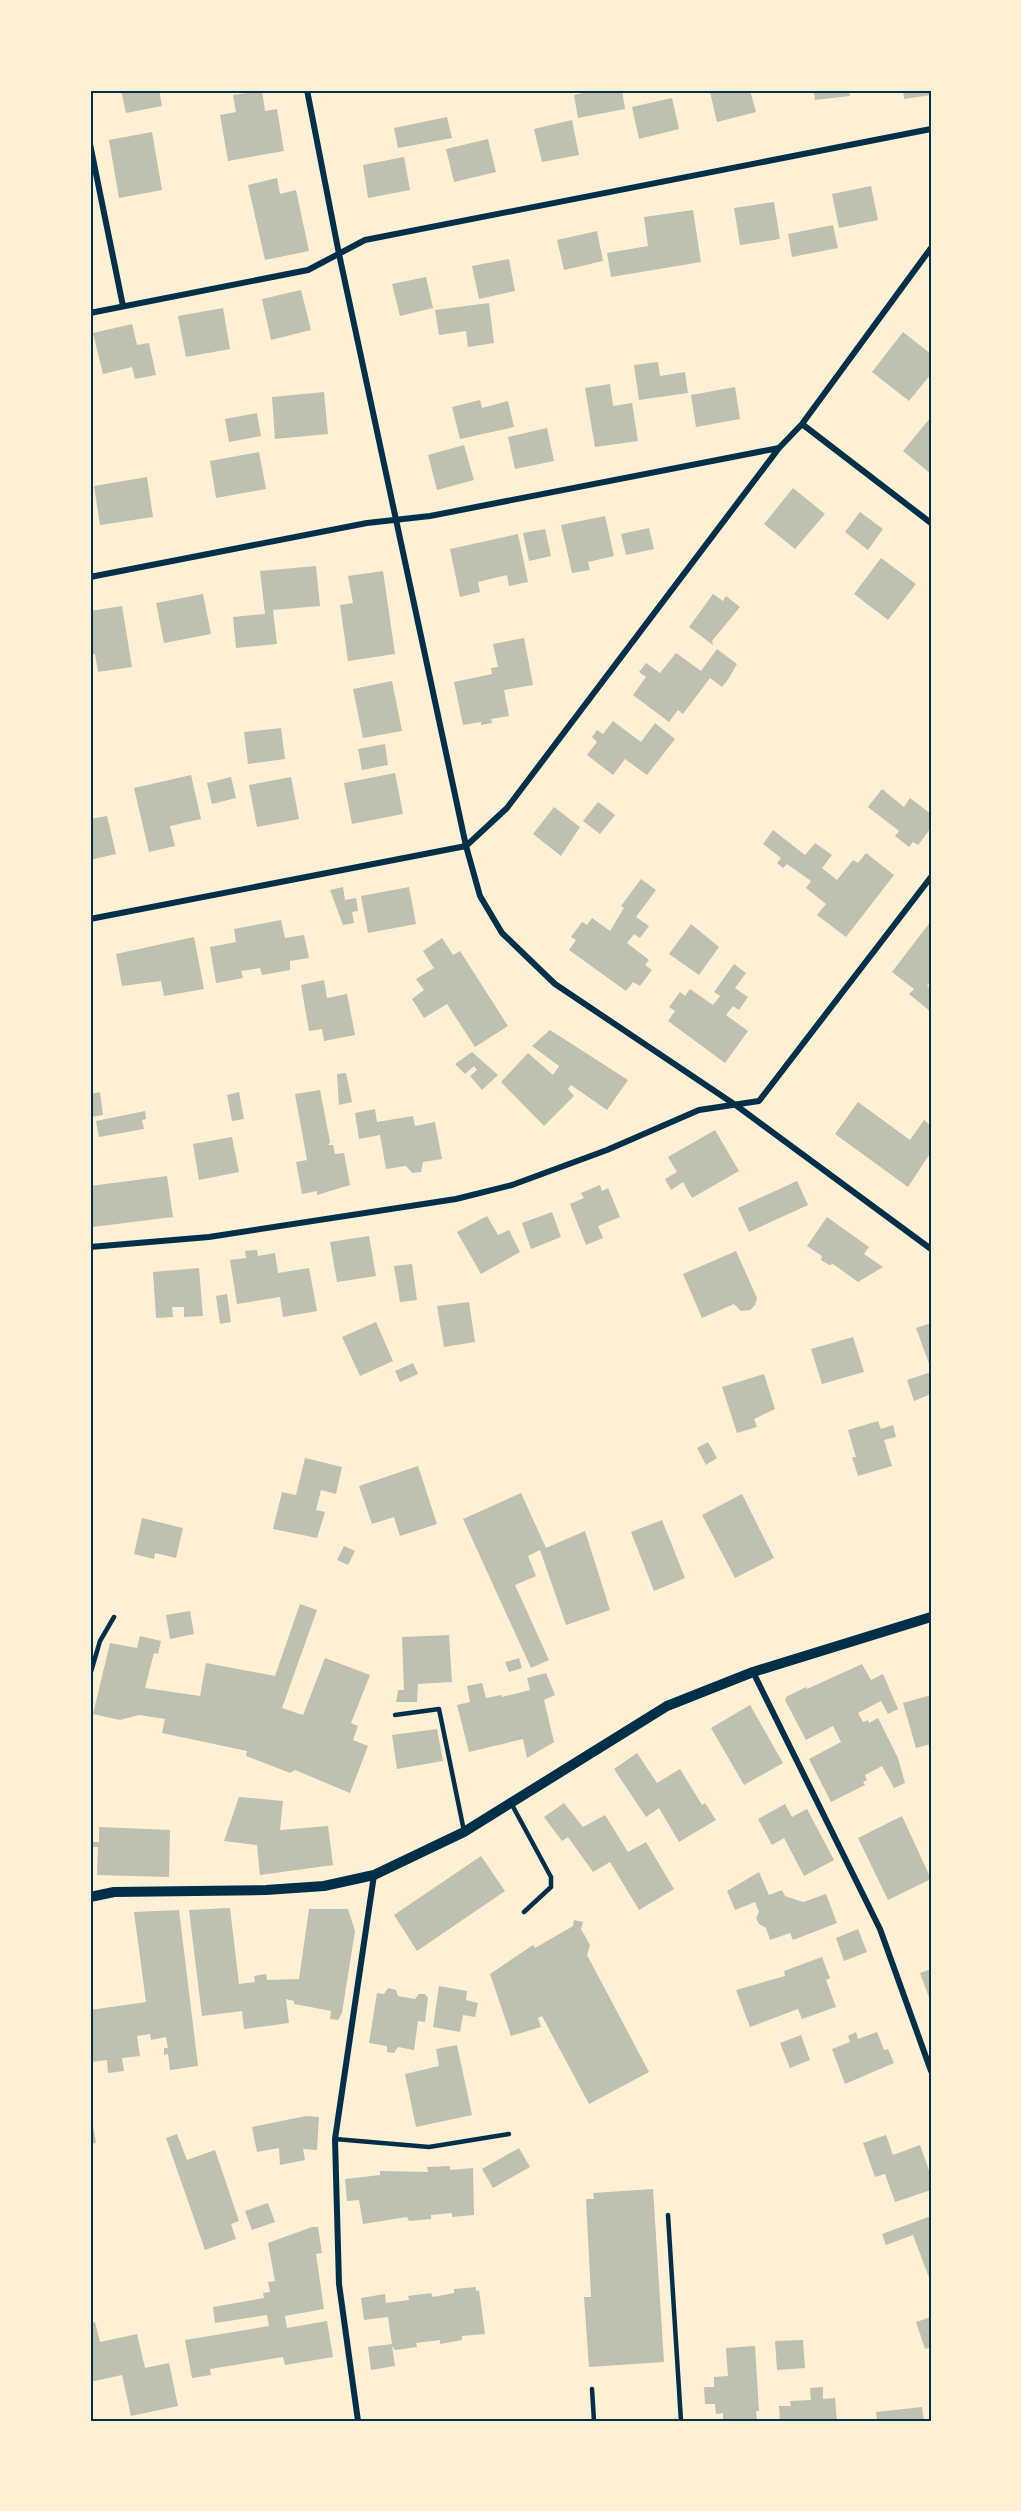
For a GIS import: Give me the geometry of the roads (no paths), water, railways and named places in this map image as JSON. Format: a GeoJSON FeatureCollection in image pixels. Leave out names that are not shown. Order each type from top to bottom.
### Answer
{"type":"FeatureCollection","features":[{"type":"Feature","properties":{"kind":"street"},"geometry":{"type":"LineString","coordinates":[[307,90],[395,520],[466,846],[480,896],[502,933],[524,957],[555,984],[737,1106],[931,1249]]}},
{"type":"Feature","properties":{"kind":"street"},"geometry":{"type":"LineString","coordinates":[[90,313],[308,270],[365,240],[931,129]]}},
{"type":"Feature","properties":{"kind":"street"},"geometry":{"type":"LineString","coordinates":[[90,144],[123,306]]}},
{"type":"Feature","properties":{"kind":"street"},"geometry":{"type":"LineString","coordinates":[[90,919],[466,846],[507,808],[779,448],[802,424],[931,248]]}},
{"type":"Feature","properties":{"kind":"street"},"geometry":{"type":"LineString","coordinates":[[802,424],[931,523]]}},
{"type":"Feature","properties":{"kind":"street"},"geometry":{"type":"LineString","coordinates":[[90,577],[367,523],[430,516],[779,448]]}},
{"type":"Feature","properties":{"kind":"street"},"geometry":{"type":"LineString","coordinates":[[90,1247],[209,1237],[456,1199],[523,1181],[607,1150],[699,1110],[759,1101],[931,877]]}},
{"type":"Feature","properties":{"kind":"street"},"geometry":{"type":"LineString","coordinates":[[90,1897],[114,1892],[266,1890],[324,1886],[374,1875],[464,1832],[667,1706],[753,1671],[931,1617]]}},
{"type":"Feature","properties":{"kind":"street"},"geometry":{"type":"LineString","coordinates":[[753,1671],[880,1929],[931,2071]]}},
{"type":"Feature","properties":{"kind":"street"},"geometry":{"type":"LineString","coordinates":[[358,2421],[339,2284],[335,2139],[374,1875]]}},
{"type":"Feature","properties":{"kind":"lane"},"geometry":{"type":"LineString","coordinates":[[90,1675],[100,1641],[114,1617]]}},
{"type":"Feature","properties":{"kind":"lane"},"geometry":{"type":"LineString","coordinates":[[395,1715],[439,1709],[464,1832]]}},
{"type":"Feature","properties":{"kind":"lane"},"geometry":{"type":"LineString","coordinates":[[511,1803],[551,1877],[551,1887],[524,1912]]}},
{"type":"Feature","properties":{"kind":"lane"},"geometry":{"type":"LineString","coordinates":[[335,2139],[429,2147],[509,2134]]}},
{"type":"Feature","properties":{"kind":"lane"},"geometry":{"type":"LineString","coordinates":[[668,2215],[681,2421]]}},
{"type":"Feature","properties":{"kind":"lane"},"geometry":{"type":"LineString","coordinates":[[592,2389],[594,2421]]}}]}
